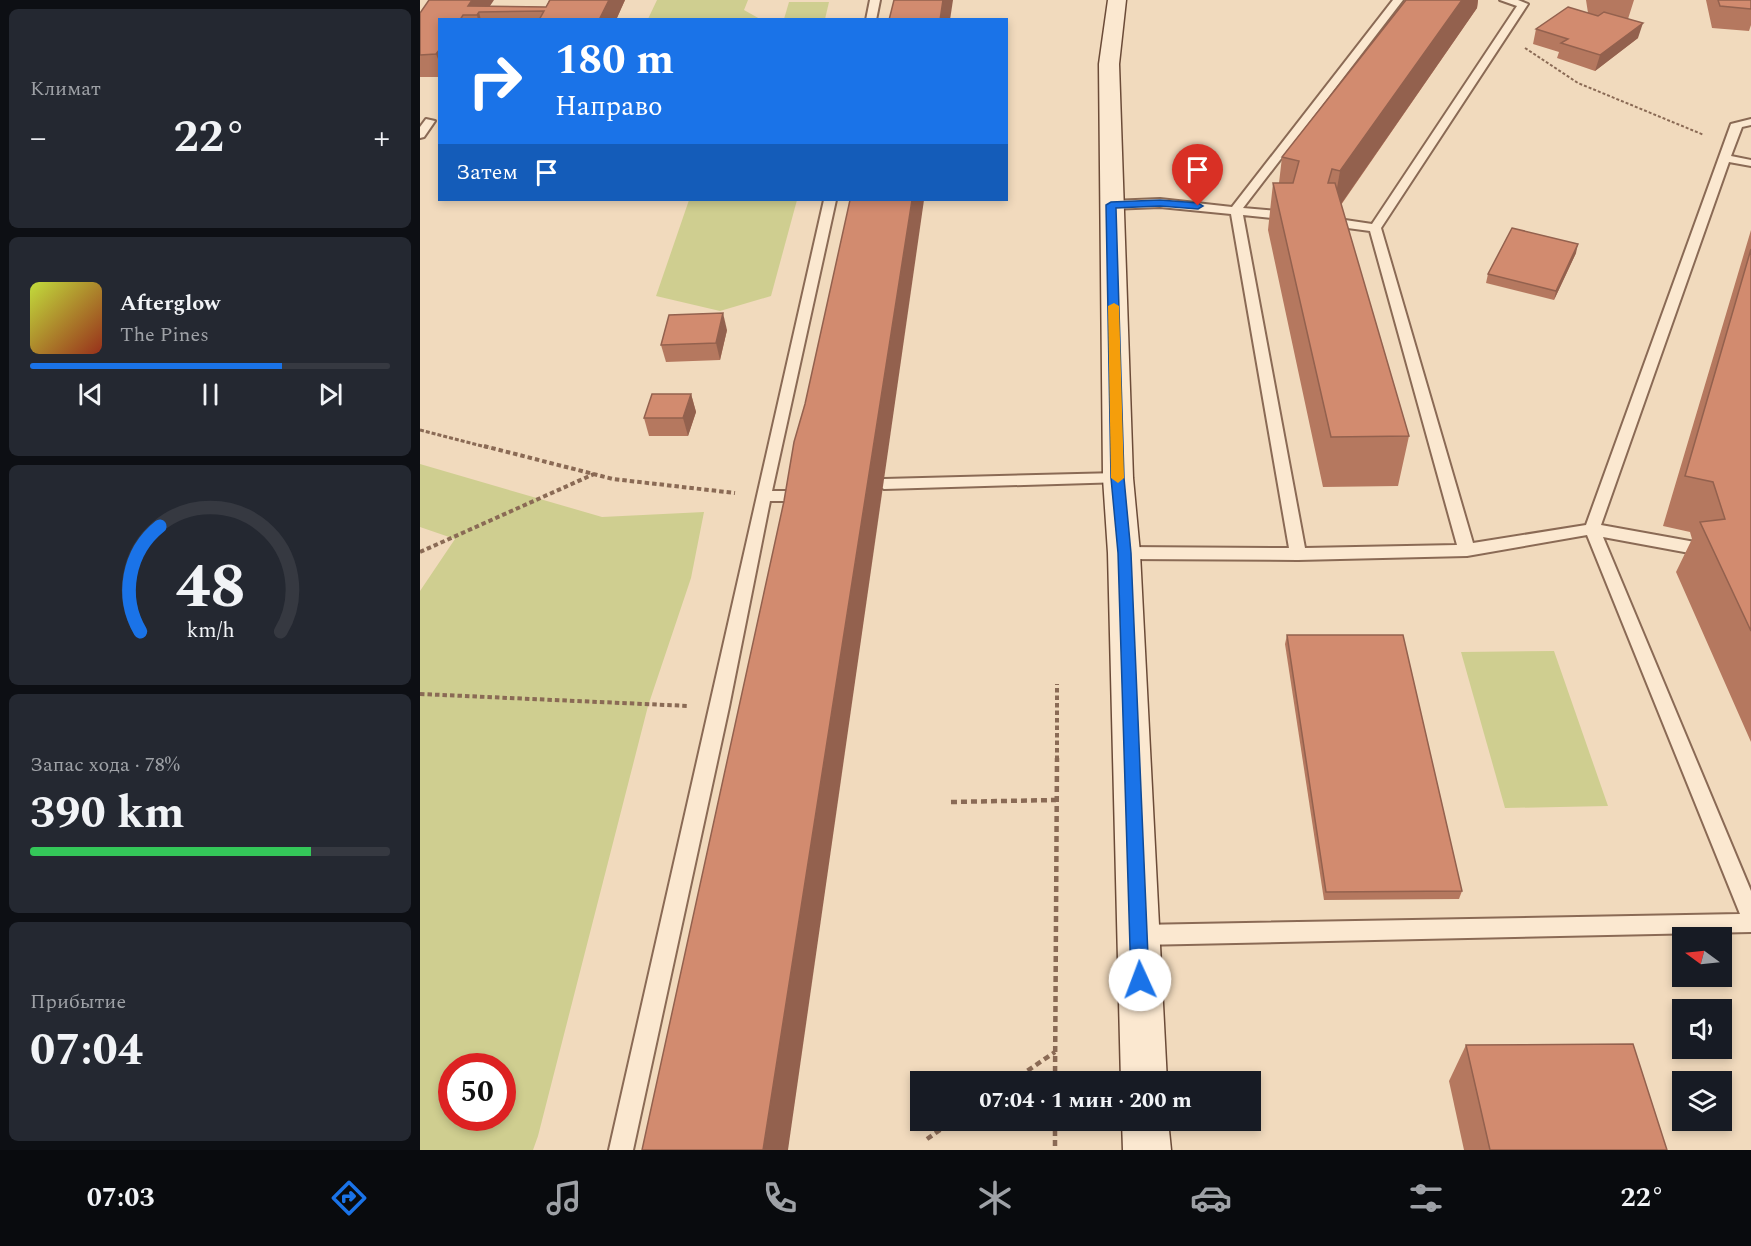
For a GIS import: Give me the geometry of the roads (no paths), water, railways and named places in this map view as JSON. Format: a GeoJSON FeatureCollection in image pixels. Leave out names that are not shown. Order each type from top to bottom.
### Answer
{"type":"FeatureCollection","features":[{"type":"Feature","properties":{"kind":"main road"},"geometry":{"type":"LineString","coordinates":[[1117,0],[1109,63],[1111,205],[1118,478],[1124,553],[1144,1071]]}},
{"type":"Feature","properties":{"kind":"main road"},"geometry":{"type":"LineString","coordinates":[[1146,1131],[1147,1150]]}},
{"type":"Feature","properties":{"kind":"lane"},"geometry":{"type":"LineString","coordinates":[[871,18],[874,0]]}},
{"type":"Feature","properties":{"kind":"lane"},"geometry":{"type":"LineString","coordinates":[[1298,554],[1236,209],[1398,0]]}},
{"type":"Feature","properties":{"kind":"lane"},"geometry":{"type":"LineString","coordinates":[[1467,550],[1375,228],[1523,4],[1504,0]]}},
{"type":"Feature","properties":{"kind":"lane"},"geometry":{"type":"LineString","coordinates":[[420,135],[430,121]]}},
{"type":"Feature","properties":{"kind":"lane"},"geometry":{"type":"LineString","coordinates":[[1751,122],[1737,124],[1592,529],[1751,916]]}},
{"type":"Feature","properties":{"kind":"lane"},"geometry":{"type":"LineString","coordinates":[[1727,152],[1751,164]]}},
{"type":"Feature","properties":{"kind":"lane"},"geometry":{"type":"LineString","coordinates":[[621,1150],[720,707],[763,496],[830,201]]}},
{"type":"Feature","properties":{"kind":"lane"},"geometry":{"type":"LineString","coordinates":[[1111,205],[1160,203],[1290,216]]}},
{"type":"Feature","properties":{"kind":"lane"},"geometry":{"type":"LineString","coordinates":[[1324,221],[1375,228]]}},
{"type":"Feature","properties":{"kind":"lane"},"geometry":{"type":"LineString","coordinates":[[884,484],[1118,478]]}},
{"type":"Feature","properties":{"kind":"lane"},"geometry":{"type":"LineString","coordinates":[[763,496],[805,496]]}},
{"type":"Feature","properties":{"kind":"lane"},"geometry":{"type":"LineString","coordinates":[[1124,553],[1298,554],[1467,550],[1592,529],[1695,548]]}},
{"type":"Feature","properties":{"kind":"lane"},"geometry":{"type":"LineString","coordinates":[[1139,935],[1751,923]]}}]}
